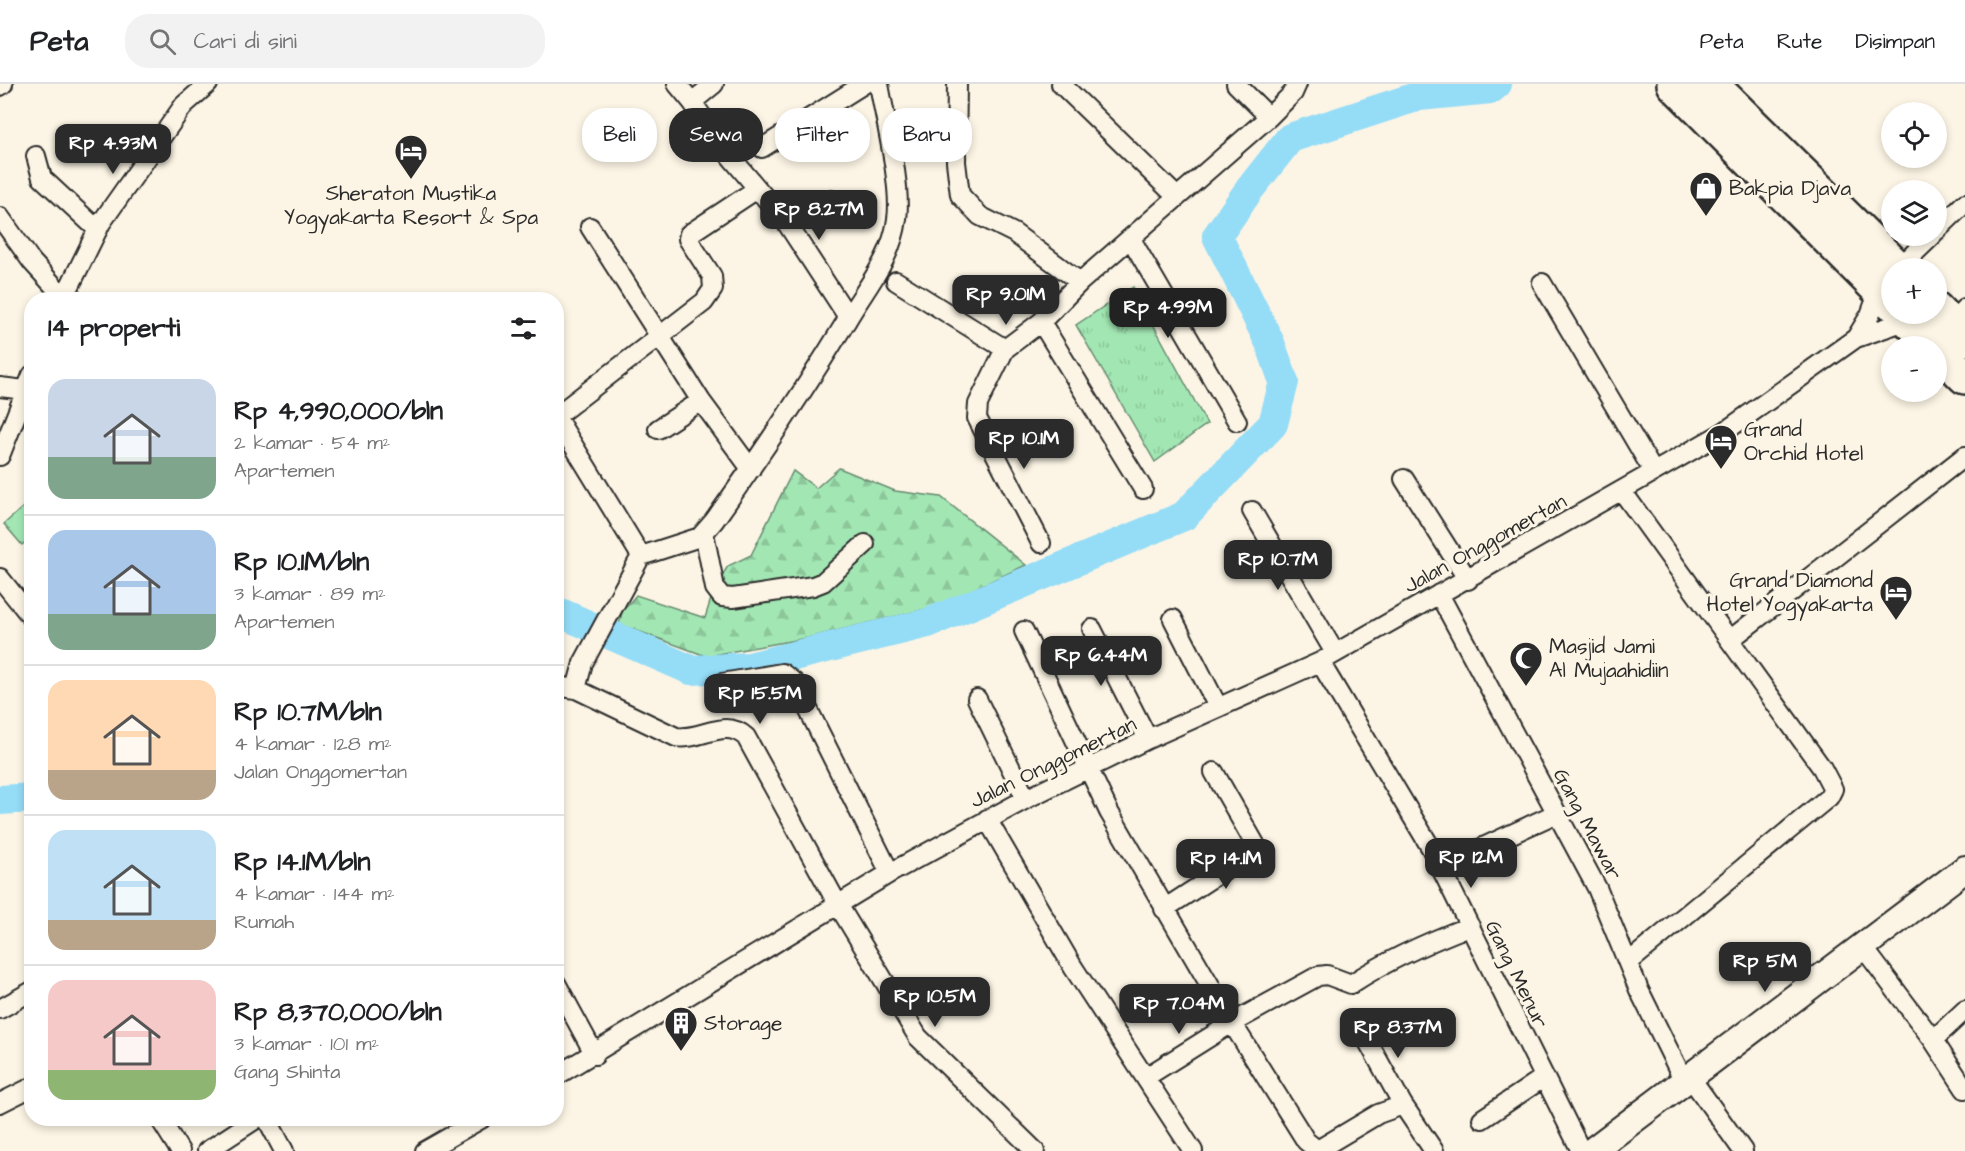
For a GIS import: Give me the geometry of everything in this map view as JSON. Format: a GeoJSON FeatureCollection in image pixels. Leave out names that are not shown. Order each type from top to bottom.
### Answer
{"type":"FeatureCollection","features":[{"type":"Feature","properties":{"kind":"highway"},"geometry":{"type":"LineString","coordinates":[[1674,84],[1881,273]]}},
{"type":"Feature","properties":{"kind":"highway"},"geometry":{"type":"LineString","coordinates":[[1711,84],[1881,267]]}},
{"type":"Feature","properties":{"kind":"highway"},"geometry":{"type":"LineString","coordinates":[[1930,324],[1965,377]]}},
{"type":"Feature","properties":{"kind":"street"},"geometry":{"type":"LineString","coordinates":[[67,292],[98,230],[184,105],[208,84]]}},
{"type":"Feature","properties":{"kind":"street"},"geometry":{"type":"LineString","coordinates":[[677,84],[730,156],[788,225],[848,317]]}},
{"type":"Feature","properties":{"kind":"street"},"geometry":{"type":"LineString","coordinates":[[692,102],[714,84]]}},
{"type":"Feature","properties":{"kind":"street"},"geometry":{"type":"LineString","coordinates":[[763,147],[864,84]]}},
{"type":"Feature","properties":{"kind":"street"},"geometry":{"type":"LineString","coordinates":[[576,689],[583,663],[618,603],[641,556],[684,544],[704,533],[811,381],[848,317],[882,267],[897,218],[897,195],[879,84]]}},
{"type":"Feature","properties":{"kind":"street"},"geometry":{"type":"LineString","coordinates":[[957,84],[956,162],[960,195],[980,216],[1014,233],[1080,282]]}},
{"type":"Feature","properties":{"kind":"street"},"geometry":{"type":"LineString","coordinates":[[1061,84],[1177,197]]}},
{"type":"Feature","properties":{"kind":"street"},"geometry":{"type":"LineString","coordinates":[[1236,84],[1269,117]]}},
{"type":"Feature","properties":{"kind":"street"},"geometry":{"type":"LineString","coordinates":[[1041,543],[977,418],[978,404],[1005,349],[1041,322],[1080,282],[1269,117],[1293,93],[1297,84]]}},
{"type":"Feature","properties":{"kind":"street"},"geometry":{"type":"LineString","coordinates":[[36,156],[42,178],[98,230]]}},
{"type":"Feature","properties":{"kind":"street"},"geometry":{"type":"LineString","coordinates":[[564,411],[704,302],[713,289],[712,276],[688,239],[689,234],[757,189]]}},
{"type":"Feature","properties":{"kind":"street"},"geometry":{"type":"LineString","coordinates":[[788,225],[830,200]]}},
{"type":"Feature","properties":{"kind":"street"},"geometry":{"type":"LineString","coordinates":[[1947,220],[1965,203]]}},
{"type":"Feature","properties":{"kind":"street"},"geometry":{"type":"LineString","coordinates":[[0,217],[32,262],[57,292]]}},
{"type":"Feature","properties":{"kind":"street"},"geometry":{"type":"LineString","coordinates":[[590,227],[701,401],[751,469]]}},
{"type":"Feature","properties":{"kind":"street"},"geometry":{"type":"LineString","coordinates":[[1131,239],[1238,421]]}},
{"type":"Feature","properties":{"kind":"street"},"geometry":{"type":"LineString","coordinates":[[896,280],[1005,349]]}},
{"type":"Feature","properties":{"kind":"street"},"geometry":{"type":"LineString","coordinates":[[1542,283],[1653,471]]}},
{"type":"Feature","properties":{"kind":"street"},"geometry":{"type":"LineString","coordinates":[[1856,338],[1870,315],[1881,314]]}},
{"type":"Feature","properties":{"kind":"street"},"geometry":{"type":"LineString","coordinates":[[1041,322],[1143,489]]}},
{"type":"Feature","properties":{"kind":"street"},"geometry":{"type":"LineString","coordinates":[[1856,338],[1890,324]]}},
{"type":"Feature","properties":{"kind":"street","name":"Jalan Onggomertan"},"geometry":{"type":"LineString","coordinates":[[564,1071],[837,903],[987,819],[1148,739],[1328,657],[1468,580],[1724,432],[1856,338]]}},
{"type":"Feature","properties":{"kind":"street"},"geometry":{"type":"LineString","coordinates":[[0,387],[24,384]]}},
{"type":"Feature","properties":{"kind":"street"},"geometry":{"type":"LineString","coordinates":[[0,456],[24,393]]}},
{"type":"Feature","properties":{"kind":"street"},"geometry":{"type":"LineString","coordinates":[[658,429],[701,401]]}},
{"type":"Feature","properties":{"kind":"street"},"geometry":{"type":"LineString","coordinates":[[564,430],[641,556]]}},
{"type":"Feature","properties":{"kind":"street"},"geometry":{"type":"LineString","coordinates":[[1731,639],[1965,456]]}},
{"type":"Feature","properties":{"kind":"street"},"geometry":{"type":"LineString","coordinates":[[1404,479],[1468,580]]}},
{"type":"Feature","properties":{"kind":"street"},"geometry":{"type":"LineString","coordinates":[[1622,490],[1731,639],[1822,768],[1833,789],[1829,797],[1629,962]]}},
{"type":"Feature","properties":{"kind":"street","name":"Gang Menur"},"geometry":{"type":"LineString","coordinates":[[1252,511],[1440,867],[1543,1078],[1596,1149]]}},
{"type":"Feature","properties":{"kind":"street"},"geometry":{"type":"LineString","coordinates":[[704,533],[715,588],[722,597],[733,598],[813,586],[824,582],[864,544]]}},
{"type":"Feature","properties":{"kind":"street"},"geometry":{"type":"LineString","coordinates":[[0,578],[24,608]]}},
{"type":"Feature","properties":{"kind":"street","name":"Gang Mawar"},"geometry":{"type":"LineString","coordinates":[[1439,594],[1597,888],[1640,990],[1687,1079],[1743,1151]]}},
{"type":"Feature","properties":{"kind":"street"},"geometry":{"type":"LineString","coordinates":[[1173,619],[1218,707]]}},
{"type":"Feature","properties":{"kind":"street"},"geometry":{"type":"LineString","coordinates":[[1092,629],[1148,739]]}},
{"type":"Feature","properties":{"kind":"street"},"geometry":{"type":"LineString","coordinates":[[1024,631],[1109,812],[1232,1023],[1306,1141],[1316,1149],[1389,1108],[1403,1105]]}},
{"type":"Feature","properties":{"kind":"street"},"geometry":{"type":"LineString","coordinates":[[722,683],[782,673],[795,683],[890,873]]}},
{"type":"Feature","properties":{"kind":"street"},"geometry":{"type":"LineString","coordinates":[[564,687],[576,689],[676,737],[686,739],[724,728],[738,729],[746,736],[837,903],[918,1037],[1035,1151]]}},
{"type":"Feature","properties":{"kind":"street"},"geometry":{"type":"LineString","coordinates":[[977,699],[1026,798]]}},
{"type":"Feature","properties":{"kind":"street"},"geometry":{"type":"LineString","coordinates":[[1164,909],[1244,858],[1252,851],[1255,844],[1214,772]]}},
{"type":"Feature","properties":{"kind":"street"},"geometry":{"type":"LineString","coordinates":[[1440,867],[1557,813]]}},
{"type":"Feature","properties":{"kind":"street"},"geometry":{"type":"LineString","coordinates":[[987,819],[1073,967],[1193,1151]]}},
{"type":"Feature","properties":{"kind":"street"},"geometry":{"type":"LineString","coordinates":[[1596,1149],[1965,869]]}},
{"type":"Feature","properties":{"kind":"street"},"geometry":{"type":"LineString","coordinates":[[1146,1077],[1232,1023],[1318,976],[1327,975],[1352,984],[1378,966],[1421,945],[1470,926]]}},
{"type":"Feature","properties":{"kind":"street"},"geometry":{"type":"LineString","coordinates":[[1863,946],[1934,1040],[1965,1089]]}},
{"type":"Feature","properties":{"kind":"street"},"geometry":{"type":"LineString","coordinates":[[0,1010],[24,996]]}},
{"type":"Feature","properties":{"kind":"street"},"geometry":{"type":"LineString","coordinates":[[564,998],[595,1054]]}},
{"type":"Feature","properties":{"kind":"street"},"geometry":{"type":"LineString","coordinates":[[1934,1040],[1965,1010]]}},
{"type":"Feature","properties":{"kind":"street"},"geometry":{"type":"LineString","coordinates":[[1362,1031],[1403,1105],[1434,1151]]}},
{"type":"Feature","properties":{"kind":"street"},"geometry":{"type":"LineString","coordinates":[[1482,1119],[1543,1078]]}},
{"type":"Feature","properties":{"kind":"street"},"geometry":{"type":"LineString","coordinates":[[0,1103],[24,1091]]}},
{"type":"Feature","properties":{"kind":"street"},"geometry":{"type":"LineString","coordinates":[[164,1126],[180,1151]]}},
{"type":"Feature","properties":{"kind":"street"},"geometry":{"type":"LineString","coordinates":[[207,1151],[245,1126]]}},
{"type":"Feature","properties":{"kind":"street"},"geometry":{"type":"LineString","coordinates":[[271,1126],[284,1151]]}},
{"type":"Feature","properties":{"kind":"street"},"geometry":{"type":"LineString","coordinates":[[425,1151],[469,1126]]}},
{"type":"Feature","properties":{"kind":"green space"},"geometry":{"type":"Polygon","coordinates":[[[1133,287],[1207,424],[1155,462],[1076,325],[1133,287]]]}},
{"type":"Feature","properties":{"kind":"green space"},"geometry":{"type":"Polygon","coordinates":[[[839,468],[895,491],[941,497],[1026,565],[934,607],[807,638],[706,656],[619,624],[622,612],[636,595],[705,618],[714,589],[728,566],[751,555],[793,471],[816,488],[839,468]]]}},
{"type":"Feature","properties":{"kind":"green space"},"geometry":{"type":"Polygon","coordinates":[[[24,506],[24,543],[22,545],[4,524],[24,506]]]}},
{"type":"Feature","properties":{"kind":"waterway"},"geometry":{"type":"LineString","coordinates":[[564,614],[691,670],[749,667],[928,623],[1184,516],[1273,424],[1284,382],[1270,343],[1217,236],[1249,190],[1290,138],[1419,96],[1491,89],[1497,84]]}},
{"type":"Feature","properties":{"kind":"waterway"},"geometry":{"type":"LineString","coordinates":[[0,800],[24,798]]}},
{"type":"Feature","properties":{"kind":"place","name":"Sheraton Mustika Yogyakarta Resort & Spa"},"geometry":{"type":"Point","coordinates":[411,180]}},
{"type":"Feature","properties":{"kind":"place","name":"Bakpia Djava"},"geometry":{"type":"Point","coordinates":[1706,217]}},
{"type":"Feature","properties":{"kind":"place","name":"Grand Orchid Hotel"},"geometry":{"type":"Point","coordinates":[1721,470]}},
{"type":"Feature","properties":{"kind":"place","name":"Grand Diamond Hotel Yogyakarta"},"geometry":{"type":"Point","coordinates":[1896,621]}},
{"type":"Feature","properties":{"kind":"place","name":"Masjid Jami Al Mujaahidiin"},"geometry":{"type":"Point","coordinates":[1526,687]}},
{"type":"Feature","properties":{"kind":"place","name":"Storage"},"geometry":{"type":"Point","coordinates":[681,1052]}}]}
